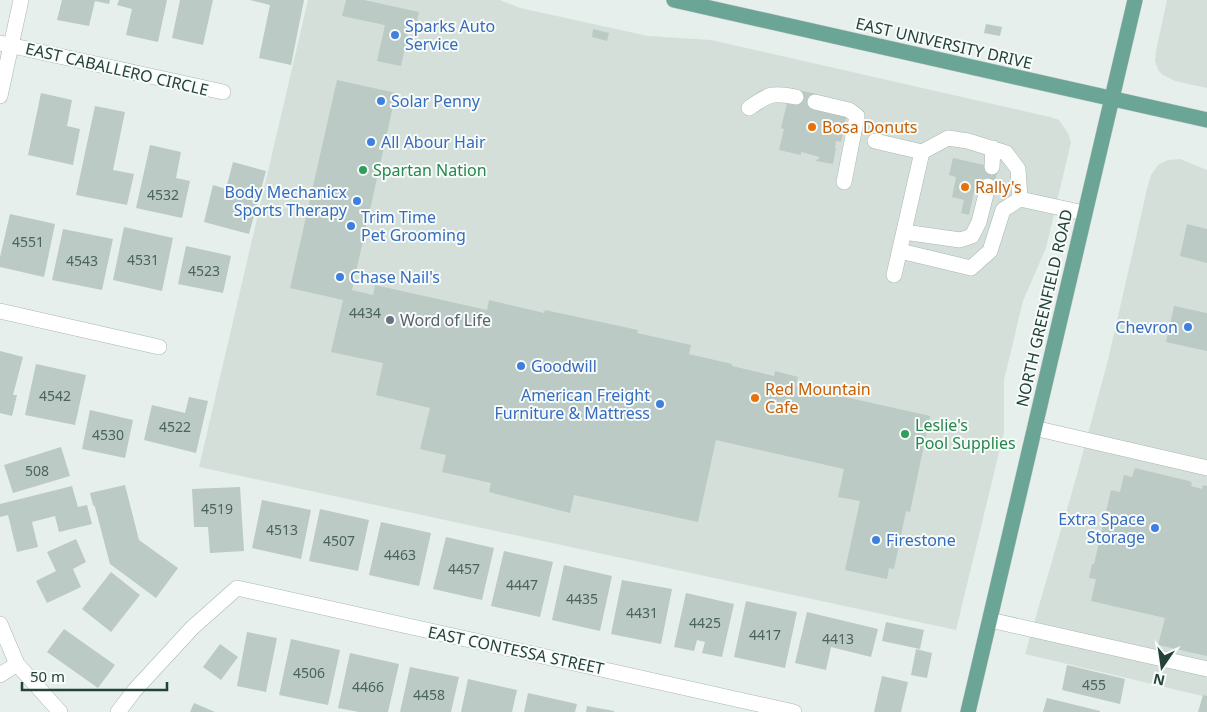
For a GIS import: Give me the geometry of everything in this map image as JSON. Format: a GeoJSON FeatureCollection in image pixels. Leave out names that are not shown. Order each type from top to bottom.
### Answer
{"type":"FeatureCollection","features":[{"type":"Feature","properties":{"kind":"main road","name":"EAST UNIVERSITY DRIVE"},"geometry":{"type":"LineString","coordinates":[[674,0],[1207,120]]}},
{"type":"Feature","properties":{"kind":"main road","name":"NORTH GREENFIELD ROAD"},"geometry":{"type":"LineString","coordinates":[[968,712],[1135,0]]}},
{"type":"Feature","properties":{"kind":"street"},"geometry":{"type":"LineString","coordinates":[[0,96],[6,44],[21,0]]}},
{"type":"Feature","properties":{"kind":"street","name":"EAST CABALLERO CIRCLE"},"geometry":{"type":"LineString","coordinates":[[6,44],[223,92]]}},
{"type":"Feature","properties":{"kind":"street"},"geometry":{"type":"LineString","coordinates":[[749,108],[762,98],[777,93],[796,97]]}},
{"type":"Feature","properties":{"kind":"street"},"geometry":{"type":"LineString","coordinates":[[815,102],[849,110],[857,116],[844,182]]}},
{"type":"Feature","properties":{"kind":"street"},"geometry":{"type":"LineString","coordinates":[[875,140],[922,152],[948,138],[968,140],[1006,153],[1018,168],[1020,199]]}},
{"type":"Feature","properties":{"kind":"street"},"geometry":{"type":"LineString","coordinates":[[992,167],[993,148]]}},
{"type":"Feature","properties":{"kind":"street"},"geometry":{"type":"LineString","coordinates":[[894,275],[922,152]]}},
{"type":"Feature","properties":{"kind":"street"},"geometry":{"type":"LineString","coordinates":[[904,232],[960,240],[972,236],[979,222],[988,186]]}},
{"type":"Feature","properties":{"kind":"street"},"geometry":{"type":"LineString","coordinates":[[900,250],[971,268],[990,251],[1004,210],[1020,199],[1084,213]]}},
{"type":"Feature","properties":{"kind":"street"},"geometry":{"type":"LineString","coordinates":[[0,310],[159,347]]}},
{"type":"Feature","properties":{"kind":"street"},"geometry":{"type":"LineString","coordinates":[[1034,428],[1207,468]]}},
{"type":"Feature","properties":{"kind":"street","name":"EAST CONTESSA STREET"},"geometry":{"type":"LineString","coordinates":[[118,712],[134,691],[192,628],[237,588],[794,712]]}},
{"type":"Feature","properties":{"kind":"street"},"geometry":{"type":"LineString","coordinates":[[990,620],[1207,669]]}},
{"type":"Feature","properties":{"kind":"street"},"geometry":{"type":"LineString","coordinates":[[0,624],[17,664],[60,712]]}},
{"type":"Feature","properties":{"kind":"street"},"geometry":{"type":"LineString","coordinates":[[0,675],[17,664]]}},
{"type":"Feature","properties":{"kind":"shaded area"},"geometry":{"type":"Polygon","coordinates":[[[308,0],[500,0],[520,8],[648,36],[711,40],[1059,120],[1068,133],[1071,142],[1046,248],[1023,301],[1004,380],[1004,432],[956,630],[199,467],[308,0]]]}},
{"type":"Feature","properties":{"kind":"shaded area"},"geometry":{"type":"Polygon","coordinates":[[[1167,0],[1207,0],[1207,88],[1175,81],[1158,70],[1155,61],[1156,51],[1167,0]]]}},
{"type":"Feature","properties":{"kind":"shaded area"},"geometry":{"type":"Polygon","coordinates":[[[1180,159],[1207,170],[1207,697],[1025,654],[1108,360],[1151,175],[1158,165],[1168,160],[1180,159]]]}},
{"type":"Feature","properties":{"kind":"building"},"geometry":{"type":"Polygon","coordinates":[[[62,0],[110,0],[109,4],[95,1],[89,26],[57,20],[62,0]]]}},
{"type":"Feature","properties":{"kind":"building"},"geometry":{"type":"Polygon","coordinates":[[[119,0],[167,0],[158,42],[126,35],[132,9],[117,5],[119,0]]]}},
{"type":"Feature","properties":{"kind":"building"},"geometry":{"type":"Polygon","coordinates":[[[180,0],[213,0],[203,45],[172,38],[180,0]]]}},
{"type":"Feature","properties":{"kind":"building"},"geometry":{"type":"Polygon","coordinates":[[[250,0],[304,0],[291,65],[259,58],[270,5],[250,0]]]}},
{"type":"Feature","properties":{"kind":"building","name":"Sparks Auto Service"},"geometry":{"type":"Polygon","coordinates":[[[346,0],[364,0],[419,12],[415,30],[409,29],[401,66],[377,61],[385,25],[342,16],[346,0]]]}},
{"type":"Feature","properties":{"kind":"building"},"geometry":{"type":"Polygon","coordinates":[[[986,24],[1002,27],[1000,36],[984,33],[986,24]]]}},
{"type":"Feature","properties":{"kind":"building"},"geometry":{"type":"Polygon","coordinates":[[[593,29],[609,33],[607,41],[592,37],[593,29]]]}},
{"type":"Feature","properties":{"kind":"building"},"geometry":{"type":"Polygon","coordinates":[[[337,80],[396,93],[352,290],[373,295],[375,285],[487,310],[489,300],[544,313],[545,310],[638,330],[637,333],[691,345],[689,354],[774,376],[775,371],[798,377],[796,386],[930,416],[910,512],[906,511],[894,569],[889,568],[887,579],[845,570],[860,501],[838,497],[844,469],[716,440],[698,522],[574,495],[570,513],[489,492],[491,483],[442,472],[446,455],[420,449],[430,408],[376,395],[383,363],[331,352],[343,300],[290,288],[337,80]]]}},
{"type":"Feature","properties":{"kind":"building","name":"Bosa Donuts"},"geometry":{"type":"Polygon","coordinates":[[[798,90],[817,94],[813,110],[847,115],[841,134],[843,134],[841,142],[836,141],[833,164],[816,161],[820,157],[801,152],[801,155],[779,150],[784,129],[781,128],[787,103],[794,105],[798,90]]]}},
{"type":"Feature","properties":{"kind":"building"},"geometry":{"type":"Polygon","coordinates":[[[41,93],[72,100],[67,126],[80,129],[73,165],[28,155],[41,93]]]}},
{"type":"Feature","properties":{"kind":"building"},"geometry":{"type":"Polygon","coordinates":[[[95,106],[125,112],[113,170],[134,174],[127,205],[76,195],[95,106]]]}},
{"type":"Feature","properties":{"kind":"building"},"geometry":{"type":"Polygon","coordinates":[[[150,145],[181,152],[176,178],[190,181],[182,218],[136,208],[150,145]]]}},
{"type":"Feature","properties":{"kind":"building","name":"Rally's"},"geometry":{"type":"Polygon","coordinates":[[[953,158],[998,168],[994,187],[976,183],[969,215],[961,213],[964,200],[952,197],[956,177],[949,175],[953,158]]]}},
{"type":"Feature","properties":{"kind":"building"},"geometry":{"type":"Polygon","coordinates":[[[233,162],[266,171],[249,234],[204,222],[213,185],[226,189],[233,162]]]}},
{"type":"Feature","properties":{"kind":"building"},"geometry":{"type":"Polygon","coordinates":[[[10,214],[55,224],[44,277],[0,267],[0,257],[10,214]]]}},
{"type":"Feature","properties":{"kind":"building"},"geometry":{"type":"Polygon","coordinates":[[[1187,224],[1207,229],[1207,263],[1180,256],[1187,224]]]}},
{"type":"Feature","properties":{"kind":"building"},"geometry":{"type":"Polygon","coordinates":[[[124,227],[173,238],[162,291],[113,280],[124,227]]]}},
{"type":"Feature","properties":{"kind":"building"},"geometry":{"type":"Polygon","coordinates":[[[63,229],[113,239],[102,290],[52,280],[63,229]]]}},
{"type":"Feature","properties":{"kind":"building"},"geometry":{"type":"Polygon","coordinates":[[[186,246],[231,256],[223,293],[178,284],[186,246]]]}},
{"type":"Feature","properties":{"kind":"building","name":"Chevron"},"geometry":{"type":"Polygon","coordinates":[[[1174,306],[1207,313],[1207,351],[1166,342],[1174,306]]]}},
{"type":"Feature","properties":{"kind":"building"},"geometry":{"type":"Polygon","coordinates":[[[0,351],[23,357],[13,395],[17,395],[12,416],[0,413],[0,351]]]}},
{"type":"Feature","properties":{"kind":"building"},"geometry":{"type":"Polygon","coordinates":[[[36,364],[86,375],[75,425],[25,415],[36,364]]]}},
{"type":"Feature","properties":{"kind":"building"},"geometry":{"type":"Polygon","coordinates":[[[189,397],[208,401],[196,453],[144,440],[152,405],[185,413],[189,397]]]}},
{"type":"Feature","properties":{"kind":"building"},"geometry":{"type":"Polygon","coordinates":[[[90,410],[133,420],[125,458],[82,449],[90,410]]]}},
{"type":"Feature","properties":{"kind":"building"},"geometry":{"type":"Polygon","coordinates":[[[61,447],[70,476],[13,493],[4,465],[61,447]]]}},
{"type":"Feature","properties":{"kind":"building","name":"Extra Space Storage"},"geometry":{"type":"Polygon","coordinates":[[[1135,468],[1189,481],[1192,483],[1191,486],[1202,489],[1203,485],[1207,486],[1207,656],[1158,645],[1165,618],[1091,601],[1096,579],[1089,578],[1111,490],[1120,492],[1124,475],[1132,477],[1135,468]]]}},
{"type":"Feature","properties":{"kind":"building"},"geometry":{"type":"Polygon","coordinates":[[[125,485],[139,540],[178,568],[156,598],[110,564],[93,505],[90,493],[125,485]]]}},
{"type":"Feature","properties":{"kind":"building"},"geometry":{"type":"Polygon","coordinates":[[[72,486],[78,507],[87,505],[92,524],[59,532],[55,516],[32,522],[38,547],[17,552],[8,515],[0,517],[0,504],[72,486]]]}},
{"type":"Feature","properties":{"kind":"building"},"geometry":{"type":"Polygon","coordinates":[[[240,487],[244,551],[210,553],[208,527],[194,527],[192,489],[240,487]]]}},
{"type":"Feature","properties":{"kind":"building"},"geometry":{"type":"Polygon","coordinates":[[[262,500],[311,510],[301,559],[252,548],[262,500]]]}},
{"type":"Feature","properties":{"kind":"building"},"geometry":{"type":"Polygon","coordinates":[[[320,509],[369,520],[358,571],[309,561],[320,509]]]}},
{"type":"Feature","properties":{"kind":"building"},"geometry":{"type":"Polygon","coordinates":[[[381,522],[431,533],[419,586],[369,575],[381,522]]]}},
{"type":"Feature","properties":{"kind":"building"},"geometry":{"type":"Polygon","coordinates":[[[446,537],[494,548],[482,600],[433,589],[446,537]]]}},
{"type":"Feature","properties":{"kind":"building"},"geometry":{"type":"Polygon","coordinates":[[[76,539],[86,562],[73,569],[81,587],[47,603],[36,581],[56,571],[47,552],[76,539]]]}},
{"type":"Feature","properties":{"kind":"building"},"geometry":{"type":"Polygon","coordinates":[[[504,551],[553,562],[540,617],[491,606],[504,551]]]}},
{"type":"Feature","properties":{"kind":"building"},"geometry":{"type":"Polygon","coordinates":[[[564,565],[612,576],[600,631],[552,620],[564,565]]]}},
{"type":"Feature","properties":{"kind":"building"},"geometry":{"type":"Polygon","coordinates":[[[111,572],[140,595],[111,632],[82,609],[111,572]]]}},
{"type":"Feature","properties":{"kind":"building"},"geometry":{"type":"Polygon","coordinates":[[[622,580],[672,589],[661,644],[611,634],[622,580]]]}},
{"type":"Feature","properties":{"kind":"building"},"geometry":{"type":"Polygon","coordinates":[[[686,593],[734,604],[722,657],[702,653],[705,642],[697,640],[694,651],[674,647],[686,593]]]}},
{"type":"Feature","properties":{"kind":"building"},"geometry":{"type":"Polygon","coordinates":[[[746,601],[797,612],[785,668],[734,657],[746,601]]]}},
{"type":"Feature","properties":{"kind":"building"},"geometry":{"type":"Polygon","coordinates":[[[807,612],[878,629],[871,657],[831,647],[826,670],[795,663],[807,612]]]}},
{"type":"Feature","properties":{"kind":"building"},"geometry":{"type":"Polygon","coordinates":[[[886,622],[924,630],[920,649],[882,641],[886,622]]]}},
{"type":"Feature","properties":{"kind":"building"},"geometry":{"type":"Polygon","coordinates":[[[64,629],[115,665],[98,688],[47,652],[64,629]]]}},
{"type":"Feature","properties":{"kind":"building"},"geometry":{"type":"Polygon","coordinates":[[[247,632],[277,638],[266,692],[237,686],[247,632]]]}},
{"type":"Feature","properties":{"kind":"building"},"geometry":{"type":"Polygon","coordinates":[[[291,639],[340,650],[328,705],[279,695],[291,639]]]}},
{"type":"Feature","properties":{"kind":"building"},"geometry":{"type":"Polygon","coordinates":[[[220,644],[238,657],[221,680],[203,667],[220,644]]]}},
{"type":"Feature","properties":{"kind":"building"},"geometry":{"type":"Polygon","coordinates":[[[916,649],[932,653],[927,678],[911,675],[916,649]]]}},
{"type":"Feature","properties":{"kind":"building"},"geometry":{"type":"Polygon","coordinates":[[[350,653],[399,664],[388,712],[359,712],[338,708],[350,653]]]}},
{"type":"Feature","properties":{"kind":"building"},"geometry":{"type":"Polygon","coordinates":[[[1067,665],[1125,679],[1120,704],[1062,690],[1067,665]]]}},
{"type":"Feature","properties":{"kind":"building"},"geometry":{"type":"Polygon","coordinates":[[[410,667],[459,677],[451,712],[400,712],[410,667]]]}},
{"type":"Feature","properties":{"kind":"building"},"geometry":{"type":"Polygon","coordinates":[[[882,676],[908,682],[901,712],[874,712],[882,676]]]}},
{"type":"Feature","properties":{"kind":"building"},"geometry":{"type":"Polygon","coordinates":[[[468,679],[517,690],[512,712],[461,712],[468,679]]]}},
{"type":"Feature","properties":{"kind":"building"},"geometry":{"type":"Polygon","coordinates":[[[528,693],[577,704],[575,712],[524,712],[528,693]]]}},
{"type":"Feature","properties":{"kind":"building"},"geometry":{"type":"Polygon","coordinates":[[[1203,695],[1207,696],[1207,712],[1198,712],[1203,695]]]}},
{"type":"Feature","properties":{"kind":"building"},"geometry":{"type":"Polygon","coordinates":[[[1047,698],[1100,711],[1100,712],[1043,712],[1047,698]]]}},
{"type":"Feature","properties":{"kind":"building"},"geometry":{"type":"Polygon","coordinates":[[[194,703],[215,712],[190,712],[194,703]]]}},
{"type":"Feature","properties":{"kind":"building"},"geometry":{"type":"Polygon","coordinates":[[[587,706],[614,711],[614,712],[586,712],[587,706]]]}},
{"type":"Feature","properties":{"kind":"place","name":"Sparks Auto Service"},"geometry":{"type":"Point","coordinates":[395,35]}},
{"type":"Feature","properties":{"kind":"place","name":"Solar Penny"},"geometry":{"type":"Point","coordinates":[381,101]}},
{"type":"Feature","properties":{"kind":"place","name":"Bosa Donuts"},"geometry":{"type":"Point","coordinates":[812,127]}},
{"type":"Feature","properties":{"kind":"place","name":"All Abour Hair"},"geometry":{"type":"Point","coordinates":[371,142]}},
{"type":"Feature","properties":{"kind":"place","name":"Spartan Nation"},"geometry":{"type":"Point","coordinates":[363,170]}},
{"type":"Feature","properties":{"kind":"place","name":"Rally's"},"geometry":{"type":"Point","coordinates":[965,187]}},
{"type":"Feature","properties":{"kind":"place","name":"Body Mechanicx Sports Therapy"},"geometry":{"type":"Point","coordinates":[357,201]}},
{"type":"Feature","properties":{"kind":"place","name":"Trim Time Pet Grooming"},"geometry":{"type":"Point","coordinates":[351,226]}},
{"type":"Feature","properties":{"kind":"place","name":"Chase Nail's"},"geometry":{"type":"Point","coordinates":[340,277]}},
{"type":"Feature","properties":{"kind":"place","name":"Word of Life"},"geometry":{"type":"Point","coordinates":[390,320]}},
{"type":"Feature","properties":{"kind":"place","name":"Chevron"},"geometry":{"type":"Point","coordinates":[1188,327]}},
{"type":"Feature","properties":{"kind":"place","name":"Goodwill"},"geometry":{"type":"Point","coordinates":[521,366]}},
{"type":"Feature","properties":{"kind":"place","name":"Red Mountain Cafe"},"geometry":{"type":"Point","coordinates":[755,398]}},
{"type":"Feature","properties":{"kind":"place","name":"American Freight Furniture & Mattress"},"geometry":{"type":"Point","coordinates":[660,404]}},
{"type":"Feature","properties":{"kind":"place","name":"Leslie's Pool Supplies"},"geometry":{"type":"Point","coordinates":[905,434]}},
{"type":"Feature","properties":{"kind":"place","name":"Extra Space Storage"},"geometry":{"type":"Point","coordinates":[1155,528]}},
{"type":"Feature","properties":{"kind":"place","name":"Firestone"},"geometry":{"type":"Point","coordinates":[876,540]}}]}
